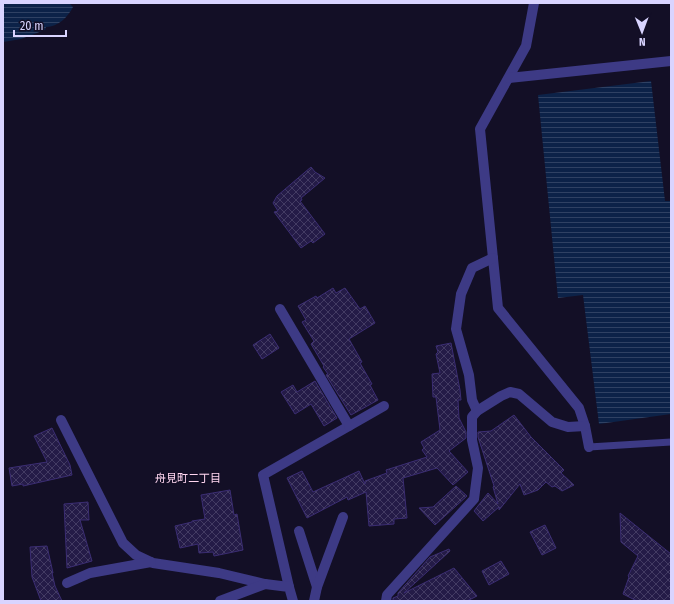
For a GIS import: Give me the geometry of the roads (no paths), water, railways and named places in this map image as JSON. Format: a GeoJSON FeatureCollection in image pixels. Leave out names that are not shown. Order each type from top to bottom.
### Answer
{"type":"FeatureCollection","features":[{"type":"Feature","properties":{"kind":"street"},"geometry":{"type":"LineString","coordinates":[[534,3],[526,46],[480,129],[498,308],[579,408],[585,426],[589,447]]}},
{"type":"Feature","properties":{"kind":"street"},"geometry":{"type":"LineString","coordinates":[[509,78],[671,61]]}},
{"type":"Feature","properties":{"kind":"street"},"geometry":{"type":"LineString","coordinates":[[477,411],[472,400],[469,375],[456,329],[460,294],[472,268],[493,258]]}},
{"type":"Feature","properties":{"kind":"street"},"geometry":{"type":"LineString","coordinates":[[280,309],[349,426]]}},
{"type":"Feature","properties":{"kind":"street"},"geometry":{"type":"LineString","coordinates":[[386,601],[387,595],[474,499],[478,468],[472,440],[472,417],[477,411],[510,392],[519,394],[552,422],[568,427],[585,426]]}},
{"type":"Feature","properties":{"kind":"street"},"geometry":{"type":"LineString","coordinates":[[293,601],[263,475],[384,406]]}},
{"type":"Feature","properties":{"kind":"street"},"geometry":{"type":"LineString","coordinates":[[61,420],[124,543],[136,555],[151,562],[219,573],[289,588]]}},
{"type":"Feature","properties":{"kind":"street"},"geometry":{"type":"LineString","coordinates":[[314,601],[317,587],[343,517]]}},
{"type":"Feature","properties":{"kind":"street"},"geometry":{"type":"LineString","coordinates":[[299,531],[317,587]]}},
{"type":"Feature","properties":{"kind":"street"},"geometry":{"type":"LineString","coordinates":[[67,583],[90,573],[151,562]]}},
{"type":"Feature","properties":{"kind":"street"},"geometry":{"type":"LineString","coordinates":[[220,601],[265,584]]}},
{"type":"Feature","properties":{"kind":"lane"},"geometry":{"type":"LineString","coordinates":[[589,447],[671,442]]}},
{"type":"Feature","properties":{"kind":"water"},"geometry":{"type":"Polygon","coordinates":[[[3,3],[69,3],[73,7],[65,18],[55,25],[46,27],[45,30],[21,39],[3,42],[3,3]]]}},
{"type":"Feature","properties":{"kind":"water"},"geometry":{"type":"Polygon","coordinates":[[[651,81],[665,201],[671,201],[671,414],[599,424],[583,295],[558,298],[538,95],[651,81]]]}},
{"type":"Feature","properties":{"kind":"district","name":"舟見町二丁目"},"geometry":{"type":"Point","coordinates":[188,478]}}]}
